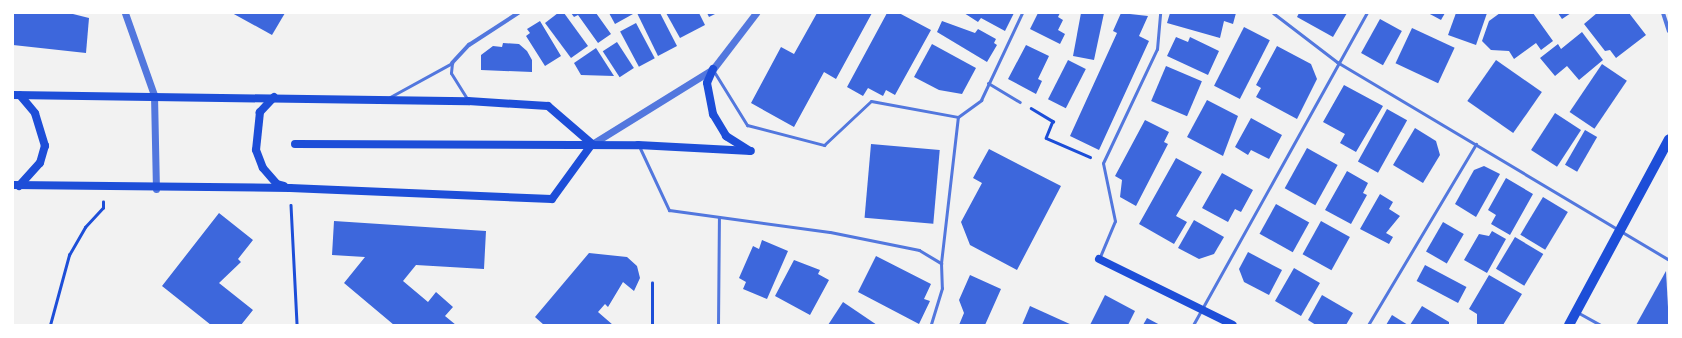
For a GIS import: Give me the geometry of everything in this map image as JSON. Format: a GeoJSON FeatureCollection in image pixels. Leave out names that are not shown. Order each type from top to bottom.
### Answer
{"type":"FeatureCollection","features":[{"type":"Feature","properties":{"kind":"main road"},"geometry":{"type":"LineString","coordinates":[[295,144],[592,144],[751,151],[726,136],[714,114],[707,83],[713,69]]}},
{"type":"Feature","properties":{"kind":"main road"},"geometry":{"type":"LineString","coordinates":[[17,95],[154,95],[387,99],[468,101],[548,106],[592,144]]}},
{"type":"Feature","properties":{"kind":"main road"},"geometry":{"type":"LineString","coordinates":[[16,185],[40,163],[45,146],[35,112],[17,95]]}},
{"type":"Feature","properties":{"kind":"main road"},"geometry":{"type":"LineString","coordinates":[[274,97],[260,112],[256,150],[263,168],[277,184],[290,188]]}},
{"type":"Feature","properties":{"kind":"main road"},"geometry":{"type":"LineString","coordinates":[[1568,325],[1669,138]]}},
{"type":"Feature","properties":{"kind":"main road"},"geometry":{"type":"LineString","coordinates":[[16,185],[156,189],[290,188],[552,199],[592,144]]}},
{"type":"Feature","properties":{"kind":"main road"},"geometry":{"type":"LineString","coordinates":[[1099,259],[1233,325]]}},
{"type":"Feature","properties":{"kind":"street"},"geometry":{"type":"LineString","coordinates":[[125,13],[154,95],[156,189]]}},
{"type":"Feature","properties":{"kind":"street"},"geometry":{"type":"LineString","coordinates":[[452,63],[469,45],[518,13]]}},
{"type":"Feature","properties":{"kind":"street"},"geometry":{"type":"LineString","coordinates":[[592,144],[713,69],[756,13]]}},
{"type":"Feature","properties":{"kind":"street"},"geometry":{"type":"LineString","coordinates":[[1663,13],[1669,31]]}},
{"type":"Feature","properties":{"kind":"lane"},"geometry":{"type":"LineString","coordinates":[[931,325],[942,288],[941,263],[958,117],[981,100],[1022,13]]}},
{"type":"Feature","properties":{"kind":"lane"},"geometry":{"type":"LineString","coordinates":[[1099,259],[1115,221],[1103,163],[1157,49],[1160,13]]}},
{"type":"Feature","properties":{"kind":"lane"},"geometry":{"type":"LineString","coordinates":[[1273,13],[1337,62],[1669,260]]}},
{"type":"Feature","properties":{"kind":"lane"},"geometry":{"type":"LineString","coordinates":[[1193,325],[1337,62],[1367,13]]}},
{"type":"Feature","properties":{"kind":"lane"},"geometry":{"type":"LineString","coordinates":[[387,99],[452,63]]}},
{"type":"Feature","properties":{"kind":"lane"},"geometry":{"type":"LineString","coordinates":[[452,63],[451,73],[468,101]]}},
{"type":"Feature","properties":{"kind":"lane"},"geometry":{"type":"LineString","coordinates":[[713,69],[747,125],[824,145],[871,101],[958,117]]}},
{"type":"Feature","properties":{"kind":"lane"},"geometry":{"type":"LineString","coordinates":[[988,83],[1020,102]]}},
{"type":"Feature","properties":{"kind":"lane"},"geometry":{"type":"LineString","coordinates":[[1368,325],[1476,144]]}},
{"type":"Feature","properties":{"kind":"lane"},"geometry":{"type":"LineString","coordinates":[[638,145],[668,210],[845,235],[919,250],[941,263]]}},
{"type":"Feature","properties":{"kind":"lane"},"geometry":{"type":"LineString","coordinates":[[718,325],[719,217]]}},
{"type":"Feature","properties":{"kind":"lane"},"geometry":{"type":"LineString","coordinates":[[1576,312],[1600,325]]}},
{"type":"Feature","properties":{"kind":"path"},"geometry":{"type":"LineString","coordinates":[[1020,102],[1053,120],[1046,138],[1103,163]]}},
{"type":"Feature","properties":{"kind":"path"},"geometry":{"type":"LineString","coordinates":[[50,325],[69,255],[85,227],[103,208],[103,188]]}},
{"type":"Feature","properties":{"kind":"path"},"geometry":{"type":"LineString","coordinates":[[290,188],[296,325]]}},
{"type":"Feature","properties":{"kind":"path"},"geometry":{"type":"LineString","coordinates":[[652,283],[652,325]]}},
{"type":"Feature","properties":{"kind":"building"},"geometry":{"type":"Polygon","coordinates":[[[13,13],[69,13],[89,18],[86,53],[13,45],[13,13]]]}},
{"type":"Feature","properties":{"kind":"building"},"geometry":{"type":"Polygon","coordinates":[[[232,13],[285,13],[272,35],[232,13]]]}},
{"type":"Feature","properties":{"kind":"building"},"geometry":{"type":"Polygon","coordinates":[[[558,13],[564,13],[588,46],[571,58],[545,23],[558,13]]]}},
{"type":"Feature","properties":{"kind":"building"},"geometry":{"type":"Polygon","coordinates":[[[571,13],[596,13],[611,34],[598,43],[578,15],[574,17],[571,13]]]}},
{"type":"Feature","properties":{"kind":"building"},"geometry":{"type":"Polygon","coordinates":[[[609,13],[632,13],[633,14],[615,24],[609,13]]]}},
{"type":"Feature","properties":{"kind":"building"},"geometry":{"type":"Polygon","coordinates":[[[637,13],[660,13],[677,46],[658,56],[637,13]]]}},
{"type":"Feature","properties":{"kind":"building"},"geometry":{"type":"Polygon","coordinates":[[[666,13],[699,13],[705,25],[680,38],[666,13]]]}},
{"type":"Feature","properties":{"kind":"building"},"geometry":{"type":"Polygon","coordinates":[[[707,13],[717,13],[709,17],[707,13]]]}},
{"type":"Feature","properties":{"kind":"building"},"geometry":{"type":"Polygon","coordinates":[[[817,13],[872,13],[836,79],[824,72],[794,127],[751,103],[781,47],[794,54],[817,13]]]}},
{"type":"Feature","properties":{"kind":"building"},"geometry":{"type":"Polygon","coordinates":[[[887,13],[899,13],[931,30],[895,95],[886,90],[883,96],[868,88],[863,96],[847,87],[887,13]]]}},
{"type":"Feature","properties":{"kind":"building"},"geometry":{"type":"Polygon","coordinates":[[[964,13],[1014,13],[1005,31],[981,18],[978,22],[964,13]]]}},
{"type":"Feature","properties":{"kind":"building"},"geometry":{"type":"Polygon","coordinates":[[[1038,13],[1060,13],[1058,17],[1063,20],[1058,30],[1065,34],[1060,44],[1030,29],[1038,13]]]}},
{"type":"Feature","properties":{"kind":"building"},"geometry":{"type":"Polygon","coordinates":[[[1081,13],[1104,13],[1094,60],[1073,56],[1081,13]]]}},
{"type":"Feature","properties":{"kind":"building"},"geometry":{"type":"Polygon","coordinates":[[[1121,13],[1148,16],[1139,36],[1149,41],[1099,150],[1070,136],[1117,33],[1113,31],[1121,13]]]}},
{"type":"Feature","properties":{"kind":"building"},"geometry":{"type":"Polygon","coordinates":[[[1170,13],[1236,13],[1233,24],[1224,21],[1220,38],[1167,23],[1170,13]]]}},
{"type":"Feature","properties":{"kind":"building"},"geometry":{"type":"Polygon","coordinates":[[[1299,13],[1347,13],[1333,37],[1297,17],[1299,13]]]}},
{"type":"Feature","properties":{"kind":"building"},"geometry":{"type":"Polygon","coordinates":[[[1428,13],[1445,13],[1441,20],[1428,13]]]}},
{"type":"Feature","properties":{"kind":"building"},"geometry":{"type":"Polygon","coordinates":[[[1456,13],[1487,13],[1476,45],[1448,35],[1456,13]]]}},
{"type":"Feature","properties":{"kind":"building"},"geometry":{"type":"Polygon","coordinates":[[[1500,13],[1533,13],[1553,41],[1541,50],[1536,43],[1514,59],[1509,51],[1491,50],[1482,41],[1489,21],[1500,13]]]}},
{"type":"Feature","properties":{"kind":"building"},"geometry":{"type":"Polygon","coordinates":[[[1558,13],[1571,13],[1562,19],[1558,13]]]}},
{"type":"Feature","properties":{"kind":"building"},"geometry":{"type":"Polygon","coordinates":[[[1597,13],[1629,13],[1646,35],[1616,58],[1610,50],[1605,51],[1584,24],[1597,13]]]}},
{"type":"Feature","properties":{"kind":"building"},"geometry":{"type":"Polygon","coordinates":[[[1380,19],[1402,31],[1383,65],[1361,53],[1380,19]]]}},
{"type":"Feature","properties":{"kind":"building"},"geometry":{"type":"Polygon","coordinates":[[[540,21],[561,56],[545,66],[526,36],[530,33],[527,29],[540,21]]]}},
{"type":"Feature","properties":{"kind":"building"},"geometry":{"type":"Polygon","coordinates":[[[942,21],[975,33],[978,29],[996,39],[994,43],[997,45],[987,62],[937,32],[942,21]]]}},
{"type":"Feature","properties":{"kind":"building"},"geometry":{"type":"Polygon","coordinates":[[[636,23],[655,58],[639,67],[620,31],[636,23]]]}},
{"type":"Feature","properties":{"kind":"building"},"geometry":{"type":"Polygon","coordinates":[[[1244,27],[1270,40],[1240,99],[1214,86],[1244,27]]]}},
{"type":"Feature","properties":{"kind":"building"},"geometry":{"type":"Polygon","coordinates":[[[1412,28],[1455,48],[1438,83],[1396,63],[1412,28]]]}},
{"type":"Feature","properties":{"kind":"building"},"geometry":{"type":"Polygon","coordinates":[[[1582,32],[1603,60],[1579,80],[1567,66],[1555,76],[1540,58],[1558,44],[1561,49],[1582,32]]]}},
{"type":"Feature","properties":{"kind":"building"},"geometry":{"type":"Polygon","coordinates":[[[1176,37],[1188,42],[1190,37],[1219,51],[1208,75],[1167,56],[1176,37]]]}},
{"type":"Feature","properties":{"kind":"building"},"geometry":{"type":"Polygon","coordinates":[[[617,42],[634,68],[620,77],[603,51],[617,42]]]}},
{"type":"Feature","properties":{"kind":"building"},"geometry":{"type":"Polygon","coordinates":[[[503,43],[519,44],[527,51],[532,60],[532,72],[481,70],[481,55],[493,46],[502,47],[503,43]]]}},
{"type":"Feature","properties":{"kind":"building"},"geometry":{"type":"Polygon","coordinates":[[[932,44],[976,68],[962,94],[939,90],[914,77],[932,44]]]}},
{"type":"Feature","properties":{"kind":"building"},"geometry":{"type":"Polygon","coordinates":[[[1026,45],[1049,56],[1038,79],[1042,81],[1036,94],[1008,79],[1026,45]]]}},
{"type":"Feature","properties":{"kind":"building"},"geometry":{"type":"Polygon","coordinates":[[[1277,46],[1311,64],[1317,79],[1297,119],[1256,97],[1261,88],[1256,85],[1277,46]]]}},
{"type":"Feature","properties":{"kind":"building"},"geometry":{"type":"Polygon","coordinates":[[[596,48],[614,76],[581,75],[574,63],[596,48]]]}},
{"type":"Feature","properties":{"kind":"building"},"geometry":{"type":"Polygon","coordinates":[[[1068,60],[1086,69],[1066,108],[1048,99],[1068,60]]]}},
{"type":"Feature","properties":{"kind":"building"},"geometry":{"type":"Polygon","coordinates":[[[1496,60],[1542,92],[1513,133],[1467,101],[1496,60]]]}},
{"type":"Feature","properties":{"kind":"building"},"geometry":{"type":"Polygon","coordinates":[[[1602,64],[1627,81],[1594,129],[1570,112],[1602,64]]]}},
{"type":"Feature","properties":{"kind":"building"},"geometry":{"type":"Polygon","coordinates":[[[1166,66],[1202,81],[1187,116],[1151,101],[1166,66]]]}},
{"type":"Feature","properties":{"kind":"building"},"geometry":{"type":"Polygon","coordinates":[[[1344,85],[1383,106],[1356,152],[1340,143],[1345,134],[1323,122],[1344,85]]]}},
{"type":"Feature","properties":{"kind":"building"},"geometry":{"type":"Polygon","coordinates":[[[1207,100],[1238,116],[1223,156],[1187,137],[1207,100]]]}},
{"type":"Feature","properties":{"kind":"building"},"geometry":{"type":"Polygon","coordinates":[[[1387,109],[1407,120],[1378,173],[1358,161],[1387,109]]]}},
{"type":"Feature","properties":{"kind":"building"},"geometry":{"type":"Polygon","coordinates":[[[1555,113],[1581,130],[1557,167],[1531,150],[1555,113]]]}},
{"type":"Feature","properties":{"kind":"building"},"geometry":{"type":"Polygon","coordinates":[[[1251,118],[1282,135],[1269,159],[1251,150],[1248,155],[1235,147],[1251,118]]]}},
{"type":"Feature","properties":{"kind":"building"},"geometry":{"type":"Polygon","coordinates":[[[1145,120],[1169,132],[1164,142],[1168,144],[1136,206],[1120,197],[1122,180],[1115,176],[1145,120]]]}},
{"type":"Feature","properties":{"kind":"building"},"geometry":{"type":"Polygon","coordinates":[[[1415,128],[1436,141],[1440,155],[1423,183],[1393,165],[1415,128]]]}},
{"type":"Feature","properties":{"kind":"building"},"geometry":{"type":"Polygon","coordinates":[[[1585,130],[1597,137],[1577,172],[1565,165],[1585,130]]]}},
{"type":"Feature","properties":{"kind":"building"},"geometry":{"type":"Polygon","coordinates":[[[871,144],[940,150],[933,224],[865,218],[871,144]]]}},
{"type":"Feature","properties":{"kind":"building"},"geometry":{"type":"Polygon","coordinates":[[[1307,148],[1338,165],[1315,205],[1285,188],[1307,148]]]}},
{"type":"Feature","properties":{"kind":"building"},"geometry":{"type":"Polygon","coordinates":[[[989,149],[1061,186],[1017,270],[970,245],[961,222],[982,183],[973,178],[989,149]]]}},
{"type":"Feature","properties":{"kind":"building"},"geometry":{"type":"Polygon","coordinates":[[[1176,158],[1202,172],[1176,216],[1187,222],[1174,244],[1139,224],[1176,158]]]}},
{"type":"Feature","properties":{"kind":"building"},"geometry":{"type":"Polygon","coordinates":[[[1484,166],[1500,174],[1476,217],[1455,204],[1474,170],[1484,166]]]}},
{"type":"Feature","properties":{"kind":"building"},"geometry":{"type":"Polygon","coordinates":[[[1347,171],[1368,183],[1363,193],[1367,195],[1351,224],[1325,210],[1347,171]]]}},
{"type":"Feature","properties":{"kind":"building"},"geometry":{"type":"Polygon","coordinates":[[[1222,173],[1253,190],[1241,212],[1235,209],[1228,222],[1202,208],[1222,173]]]}},
{"type":"Feature","properties":{"kind":"building"},"geometry":{"type":"Polygon","coordinates":[[[1506,178],[1533,194],[1510,235],[1491,224],[1496,215],[1488,210],[1506,178]]]}},
{"type":"Feature","properties":{"kind":"building"},"geometry":{"type":"Polygon","coordinates":[[[1380,194],[1393,202],[1389,209],[1400,216],[1386,233],[1393,237],[1389,244],[1360,229],[1380,194]]]}},
{"type":"Feature","properties":{"kind":"building"},"geometry":{"type":"Polygon","coordinates":[[[1543,197],[1568,212],[1545,250],[1520,235],[1543,197]]]}},
{"type":"Feature","properties":{"kind":"building"},"geometry":{"type":"Polygon","coordinates":[[[1276,204],[1309,222],[1293,252],[1260,234],[1276,204]]]}},
{"type":"Feature","properties":{"kind":"building"},"geometry":{"type":"Polygon","coordinates":[[[219,213],[253,240],[238,259],[241,262],[219,283],[253,310],[241,325],[211,325],[162,286],[219,213]]]}},
{"type":"Feature","properties":{"kind":"building"},"geometry":{"type":"Polygon","coordinates":[[[1194,220],[1224,237],[1214,254],[1199,259],[1178,248],[1194,220]]]}},
{"type":"Feature","properties":{"kind":"building"},"geometry":{"type":"Polygon","coordinates":[[[334,221],[486,231],[484,269],[416,265],[403,281],[428,302],[436,292],[453,307],[445,316],[456,325],[394,325],[344,283],[365,257],[332,255],[334,221]]]}},
{"type":"Feature","properties":{"kind":"building"},"geometry":{"type":"Polygon","coordinates":[[[1321,221],[1350,237],[1331,270],[1303,254],[1321,221]]]}},
{"type":"Feature","properties":{"kind":"building"},"geometry":{"type":"Polygon","coordinates":[[[1443,222],[1464,234],[1447,263],[1426,251],[1443,222]]]}},
{"type":"Feature","properties":{"kind":"building"},"geometry":{"type":"Polygon","coordinates":[[[1492,231],[1506,239],[1487,273],[1464,260],[1479,234],[1489,236],[1492,231]]]}},
{"type":"Feature","properties":{"kind":"building"},"geometry":{"type":"Polygon","coordinates":[[[1515,237],[1543,254],[1524,286],[1496,269],[1515,237]]]}},
{"type":"Feature","properties":{"kind":"building"},"geometry":{"type":"Polygon","coordinates":[[[762,240],[788,251],[767,299],[743,289],[746,282],[739,278],[753,246],[759,249],[762,240]]]}},
{"type":"Feature","properties":{"kind":"building"},"geometry":{"type":"Polygon","coordinates":[[[1248,252],[1282,270],[1269,295],[1244,282],[1239,269],[1248,252]]]}},
{"type":"Feature","properties":{"kind":"building"},"geometry":{"type":"Polygon","coordinates":[[[589,253],[627,257],[637,266],[640,278],[634,291],[623,282],[608,307],[605,304],[598,312],[613,325],[544,325],[535,317],[589,253]]]}},
{"type":"Feature","properties":{"kind":"building"},"geometry":{"type":"Polygon","coordinates":[[[876,256],[931,284],[924,299],[930,301],[919,324],[858,292],[876,256]]]}},
{"type":"Feature","properties":{"kind":"building"},"geometry":{"type":"Polygon","coordinates":[[[794,260],[820,270],[818,274],[829,280],[810,315],[775,296],[794,260]]]}},
{"type":"Feature","properties":{"kind":"building"},"geometry":{"type":"Polygon","coordinates":[[[1425,265],[1466,287],[1458,303],[1417,281],[1425,265]]]}},
{"type":"Feature","properties":{"kind":"building"},"geometry":{"type":"Polygon","coordinates":[[[1294,268],[1320,283],[1301,316],[1275,301],[1294,268]]]}},
{"type":"Feature","properties":{"kind":"building"},"geometry":{"type":"Polygon","coordinates":[[[1666,271],[1669,325],[1636,325],[1666,271]]]}},
{"type":"Feature","properties":{"kind":"building"},"geometry":{"type":"Polygon","coordinates":[[[970,275],[1001,289],[985,325],[959,325],[964,313],[959,300],[970,275]]]}},
{"type":"Feature","properties":{"kind":"building"},"geometry":{"type":"Polygon","coordinates":[[[1489,275],[1522,294],[1503,325],[1477,325],[1477,314],[1469,309],[1489,275]]]}},
{"type":"Feature","properties":{"kind":"building"},"geometry":{"type":"Polygon","coordinates":[[[1105,295],[1135,311],[1128,325],[1090,325],[1105,295]]]}},
{"type":"Feature","properties":{"kind":"building"},"geometry":{"type":"Polygon","coordinates":[[[1322,295],[1353,313],[1346,325],[1316,325],[1308,320],[1322,295]]]}},
{"type":"Feature","properties":{"kind":"building"},"geometry":{"type":"Polygon","coordinates":[[[843,302],[877,325],[828,325],[843,302]]]}},
{"type":"Feature","properties":{"kind":"building"},"geometry":{"type":"Polygon","coordinates":[[[1030,306],[1072,325],[1022,325],[1030,306]]]}},
{"type":"Feature","properties":{"kind":"building"},"geometry":{"type":"Polygon","coordinates":[[[1422,306],[1449,322],[1449,325],[1410,325],[1422,306]]]}},
{"type":"Feature","properties":{"kind":"building"},"geometry":{"type":"Polygon","coordinates":[[[1392,315],[1408,325],[1386,325],[1392,315]]]}},
{"type":"Feature","properties":{"kind":"building"},"geometry":{"type":"Polygon","coordinates":[[[1147,318],[1160,325],[1143,325],[1147,318]]]}}]}
